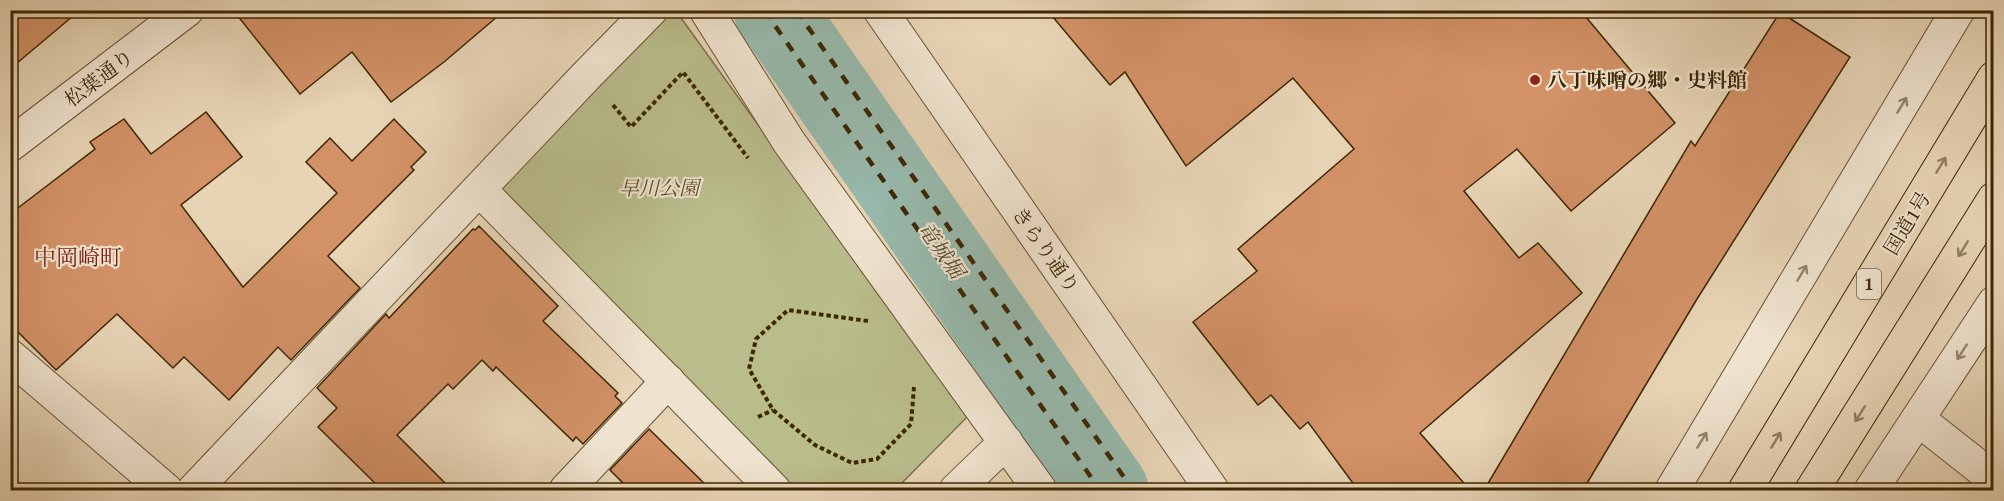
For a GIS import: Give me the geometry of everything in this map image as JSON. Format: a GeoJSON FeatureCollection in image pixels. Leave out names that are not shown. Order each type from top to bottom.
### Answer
{"type":"FeatureCollection","features":[{"type":"Feature","properties":{"kind":"highway","name":"国道1号"},"geometry":{"type":"LineString","coordinates":[[1745,490],[1994,78]]}},
{"type":"Feature","properties":{"kind":"highway"},"geometry":{"type":"LineString","coordinates":[[1812,490],[1994,199]]}},
{"type":"Feature","properties":{"kind":"street","name":"松葉通り"},"geometry":{"type":"LineString","coordinates":[[10,145],[187,10]]}},
{"type":"Feature","properties":{"kind":"street"},"geometry":{"type":"LineString","coordinates":[[194,490],[651,10]]}},
{"type":"Feature","properties":{"kind":"street"},"geometry":{"type":"LineString","coordinates":[[706,10],[789,141],[1040,490]]}},
{"type":"Feature","properties":{"kind":"street","name":"きらり通り"},"geometry":{"type":"LineString","coordinates":[[880,10],[1212,490]]}},
{"type":"Feature","properties":{"kind":"street"},"geometry":{"type":"LineString","coordinates":[[1672,490],[1958,10]]}},
{"type":"Feature","properties":{"kind":"street"},"geometry":{"type":"LineString","coordinates":[[480,190],[774,490]]}},
{"type":"Feature","properties":{"kind":"street"},"geometry":{"type":"LineString","coordinates":[[1871,490],[1994,303]]}},
{"type":"Feature","properties":{"kind":"street"},"geometry":{"type":"LineString","coordinates":[[10,356],[166,490]]}},
{"type":"Feature","properties":{"kind":"street"},"geometry":{"type":"LineString","coordinates":[[566,490],[668,381]]}},
{"type":"Feature","properties":{"kind":"street"},"geometry":{"type":"LineString","coordinates":[[1918,419],[1994,479]]}},
{"type":"Feature","properties":{"kind":"street"},"geometry":{"type":"LineString","coordinates":[[956,490],[1006,442]]}},
{"type":"Feature","properties":{"kind":"path"},"geometry":{"type":"LineString","coordinates":[[587,75],[630,127],[682,72],[750,161]]}},
{"type":"Feature","properties":{"kind":"path"},"geometry":{"type":"LineString","coordinates":[[867,312],[874,322],[788,310],[756,339],[749,369],[773,410],[815,445],[852,463],[860,462],[877,459],[911,424],[914,386]]}},
{"type":"Feature","properties":{"kind":"green space","name":"早川公園"},"geometry":{"type":"Polygon","coordinates":[[[662,11],[676,11],[968,416],[895,490],[796,490],[494,189],[662,11]]]}},
{"type":"Feature","properties":{"kind":"building"},"geometry":{"type":"Polygon","coordinates":[[[10,10],[80,10],[10,69],[10,10]]]}},
{"type":"Feature","properties":{"kind":"building"},"geometry":{"type":"Polygon","coordinates":[[[233,10],[505,10],[444,62],[391,102],[352,52],[300,94],[233,10]]]}},
{"type":"Feature","properties":{"kind":"building"},"geometry":{"type":"Polygon","coordinates":[[[1047,10],[1580,10],[1675,123],[1571,211],[1517,149],[1464,191],[1519,258],[1538,243],[1582,293],[1420,433],[1470,490],[1358,490],[1308,422],[1300,429],[1271,395],[1258,405],[1193,322],[1257,271],[1238,249],[1354,149],[1293,78],[1186,166],[1125,72],[1110,85],[1047,10]]]}},
{"type":"Feature","properties":{"kind":"building"},"geometry":{"type":"Polygon","coordinates":[[[1780,12],[1850,57],[1697,299],[1583,490],[1484,490],[1691,141],[1695,146],[1780,12]]]}},
{"type":"Feature","properties":{"kind":"building"},"geometry":{"type":"Polygon","coordinates":[[[206,112],[242,157],[181,205],[243,287],[337,193],[306,162],[330,138],[352,161],[394,119],[426,152],[411,167],[414,170],[328,256],[360,288],[291,360],[278,347],[229,400],[184,357],[173,368],[117,314],[56,370],[10,324],[10,214],[95,149],[90,142],[124,119],[151,154],[206,112]]]}},
{"type":"Feature","properties":{"kind":"building"},"geometry":{"type":"Polygon","coordinates":[[[479,226],[558,306],[543,321],[618,393],[615,396],[622,403],[583,444],[576,437],[573,441],[496,367],[493,371],[482,360],[453,389],[448,384],[397,435],[452,490],[382,490],[318,427],[337,408],[317,388],[386,314],[389,318],[473,229],[479,226]]]}},
{"type":"Feature","properties":{"kind":"building"},"geometry":{"type":"Polygon","coordinates":[[[649,429],[711,490],[630,490],[610,470],[649,429]]]}},
{"type":"Feature","properties":{"kind":"waterway","name":"竜城堀"},"geometry":{"type":"LineString","coordinates":[[774,10],[1108,490]]}},
{"type":"Feature","properties":{"kind":"railway"},"geometry":{"type":"LineString","coordinates":[[764,10],[1100,490]]}},
{"type":"Feature","properties":{"kind":"railway"},"geometry":{"type":"LineString","coordinates":[[796,10],[1133,490]]}},
{"type":"Feature","properties":{"kind":"place","name":"八丁味噌の郷・史料館"},"geometry":{"type":"Point","coordinates":[1535,80]}},
{"type":"Feature","properties":{"kind":"district","name":"中岡崎町"},"geometry":{"type":"Point","coordinates":[78,257]}}]}
